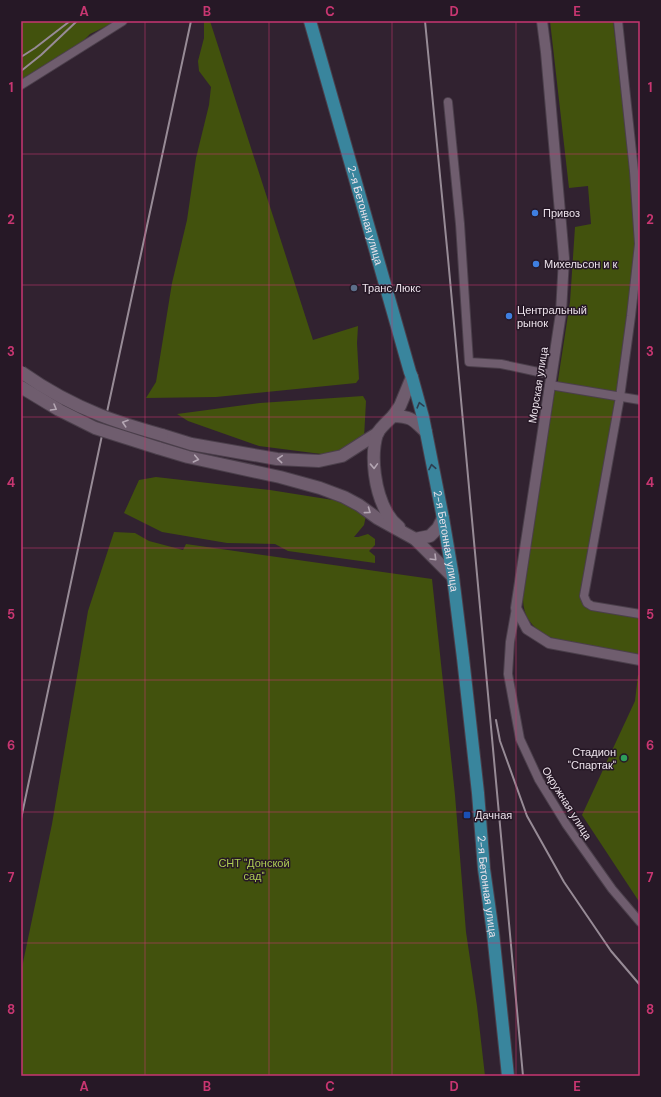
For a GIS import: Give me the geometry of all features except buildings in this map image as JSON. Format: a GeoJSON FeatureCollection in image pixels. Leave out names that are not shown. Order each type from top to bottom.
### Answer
{"type":"FeatureCollection","features":[{"type":"Feature","properties":{"kind":"main road","name":"2-я Бетонная улица"},"geometry":{"type":"LineString","coordinates":[[310,21],[423,417],[443,518],[453,577],[463,658],[478,793],[484,868],[493,933],[508,1076]]}},
{"type":"Feature","properties":{"kind":"main road"},"geometry":{"type":"LineString","coordinates":[[21,372],[35,382],[65,399],[100,416],[191,444],[277,459],[318,461],[342,456],[378,433],[400,406],[412,377]]}},
{"type":"Feature","properties":{"kind":"main road"},"geometry":{"type":"LineString","coordinates":[[21,388],[59,410],[95,428],[188,457],[280,477],[320,488],[344,497],[359,505],[377,518],[415,539],[453,577]]}},
{"type":"Feature","properties":{"kind":"main road"},"geometry":{"type":"LineString","coordinates":[[393,416],[412,418],[426,432]]}},
{"type":"Feature","properties":{"kind":"main road"},"geometry":{"type":"LineString","coordinates":[[378,433],[374,456],[377,486],[387,513],[403,532]]}},
{"type":"Feature","properties":{"kind":"main road"},"geometry":{"type":"LineString","coordinates":[[415,539],[430,536],[438,528],[443,518]]}},
{"type":"Feature","properties":{"kind":"street"},"geometry":{"type":"LineString","coordinates":[[21,85],[123,21]]}},
{"type":"Feature","properties":{"kind":"street","name":"Морская улица"},"geometry":{"type":"LineString","coordinates":[[516,608],[561,313],[564,258],[542,21]]}},
{"type":"Feature","properties":{"kind":"street"},"geometry":{"type":"LineString","coordinates":[[618,21],[637,171],[639,244],[620,397],[584,596],[587,603],[592,606],[640,614]]}},
{"type":"Feature","properties":{"kind":"street"},"geometry":{"type":"LineString","coordinates":[[448,102],[460,224],[469,362],[501,364],[543,373],[552,373]]}},
{"type":"Feature","properties":{"kind":"street"},"geometry":{"type":"LineString","coordinates":[[550,385],[640,400]]}},
{"type":"Feature","properties":{"kind":"street"},"geometry":{"type":"LineString","coordinates":[[516,608],[527,629],[549,643],[640,660]]}},
{"type":"Feature","properties":{"kind":"street","name":"Окружная улица"},"geometry":{"type":"LineString","coordinates":[[516,608],[510,642],[508,674],[520,740],[539,780],[566,824],[612,889],[640,922]]}},
{"type":"Feature","properties":{"kind":"green space"},"geometry":{"type":"Polygon","coordinates":[[[21,21],[117,21],[90,34],[81,43],[21,81],[21,21]]]}},
{"type":"Feature","properties":{"kind":"green space"},"geometry":{"type":"Polygon","coordinates":[[[204,21],[210,21],[313,340],[358,326],[357,343],[359,379],[356,383],[216,397],[146,398],[156,382],[172,283],[187,220],[196,158],[209,105],[211,87],[199,71],[198,61],[204,38],[204,21]]]}},
{"type":"Feature","properties":{"kind":"green space"},"geometry":{"type":"Polygon","coordinates":[[[550,21],[613,21],[640,246],[620,390],[616,392],[560,384],[558,382],[570,302],[575,227],[591,224],[588,186],[569,188],[550,21]]]}},
{"type":"Feature","properties":{"kind":"green space"},"geometry":{"type":"Polygon","coordinates":[[[555,390],[614,399],[617,401],[583,604],[640,616],[640,656],[578,646],[558,640],[548,636],[533,625],[524,610],[523,587],[555,390]]]}},
{"type":"Feature","properties":{"kind":"green space"},"geometry":{"type":"Polygon","coordinates":[[[363,396],[366,401],[364,438],[356,453],[329,455],[259,446],[188,421],[177,414],[260,403],[363,396]]]}},
{"type":"Feature","properties":{"kind":"green space"},"geometry":{"type":"Polygon","coordinates":[[[156,477],[270,490],[358,504],[367,511],[364,525],[354,537],[368,534],[375,539],[375,545],[369,551],[375,556],[375,563],[288,551],[275,544],[227,543],[162,532],[124,513],[139,480],[156,477]]]}},
{"type":"Feature","properties":{"kind":"green space","name":"СНТ \"Донской сад\""},"geometry":{"type":"Polygon","coordinates":[[[114,532],[135,533],[149,541],[183,550],[186,544],[432,579],[455,795],[466,932],[477,1006],[485,1076],[21,1076],[21,972],[52,824],[88,611],[114,532]]]}},
{"type":"Feature","properties":{"kind":"green space","name":"Стадион \"Спартак\""},"geometry":{"type":"Polygon","coordinates":[[[638,675],[640,675],[640,903],[582,815],[635,701],[638,675]]]}},
{"type":"Feature","properties":{"kind":"railway"},"geometry":{"type":"LineString","coordinates":[[21,57],[70,21]]}},
{"type":"Feature","properties":{"kind":"railway"},"geometry":{"type":"LineString","coordinates":[[21,71],[41,55],[77,21]]}},
{"type":"Feature","properties":{"kind":"railway"},"geometry":{"type":"LineString","coordinates":[[21,819],[191,21]]}},
{"type":"Feature","properties":{"kind":"railway"},"geometry":{"type":"LineString","coordinates":[[425,21],[523,1076]]}},
{"type":"Feature","properties":{"kind":"railway"},"geometry":{"type":"LineString","coordinates":[[496,720],[500,741],[527,816],[564,882],[611,951],[640,985]]}},
{"type":"Feature","properties":{"kind":"place","name":"Привоз"},"geometry":{"type":"Point","coordinates":[535,213]}},
{"type":"Feature","properties":{"kind":"place","name":"Михельсон и к"},"geometry":{"type":"Point","coordinates":[536,264]}},
{"type":"Feature","properties":{"kind":"place","name":"Транс Люкс"},"geometry":{"type":"Point","coordinates":[354,288]}},
{"type":"Feature","properties":{"kind":"place","name":"Центральный рынок"},"geometry":{"type":"Point","coordinates":[509,316]}},
{"type":"Feature","properties":{"kind":"place","name":"Стадион \"Спартак\""},"geometry":{"type":"Point","coordinates":[624,758]}},
{"type":"Feature","properties":{"kind":"place","name":"Дачная"},"geometry":{"type":"Point","coordinates":[467,815]}}]}
